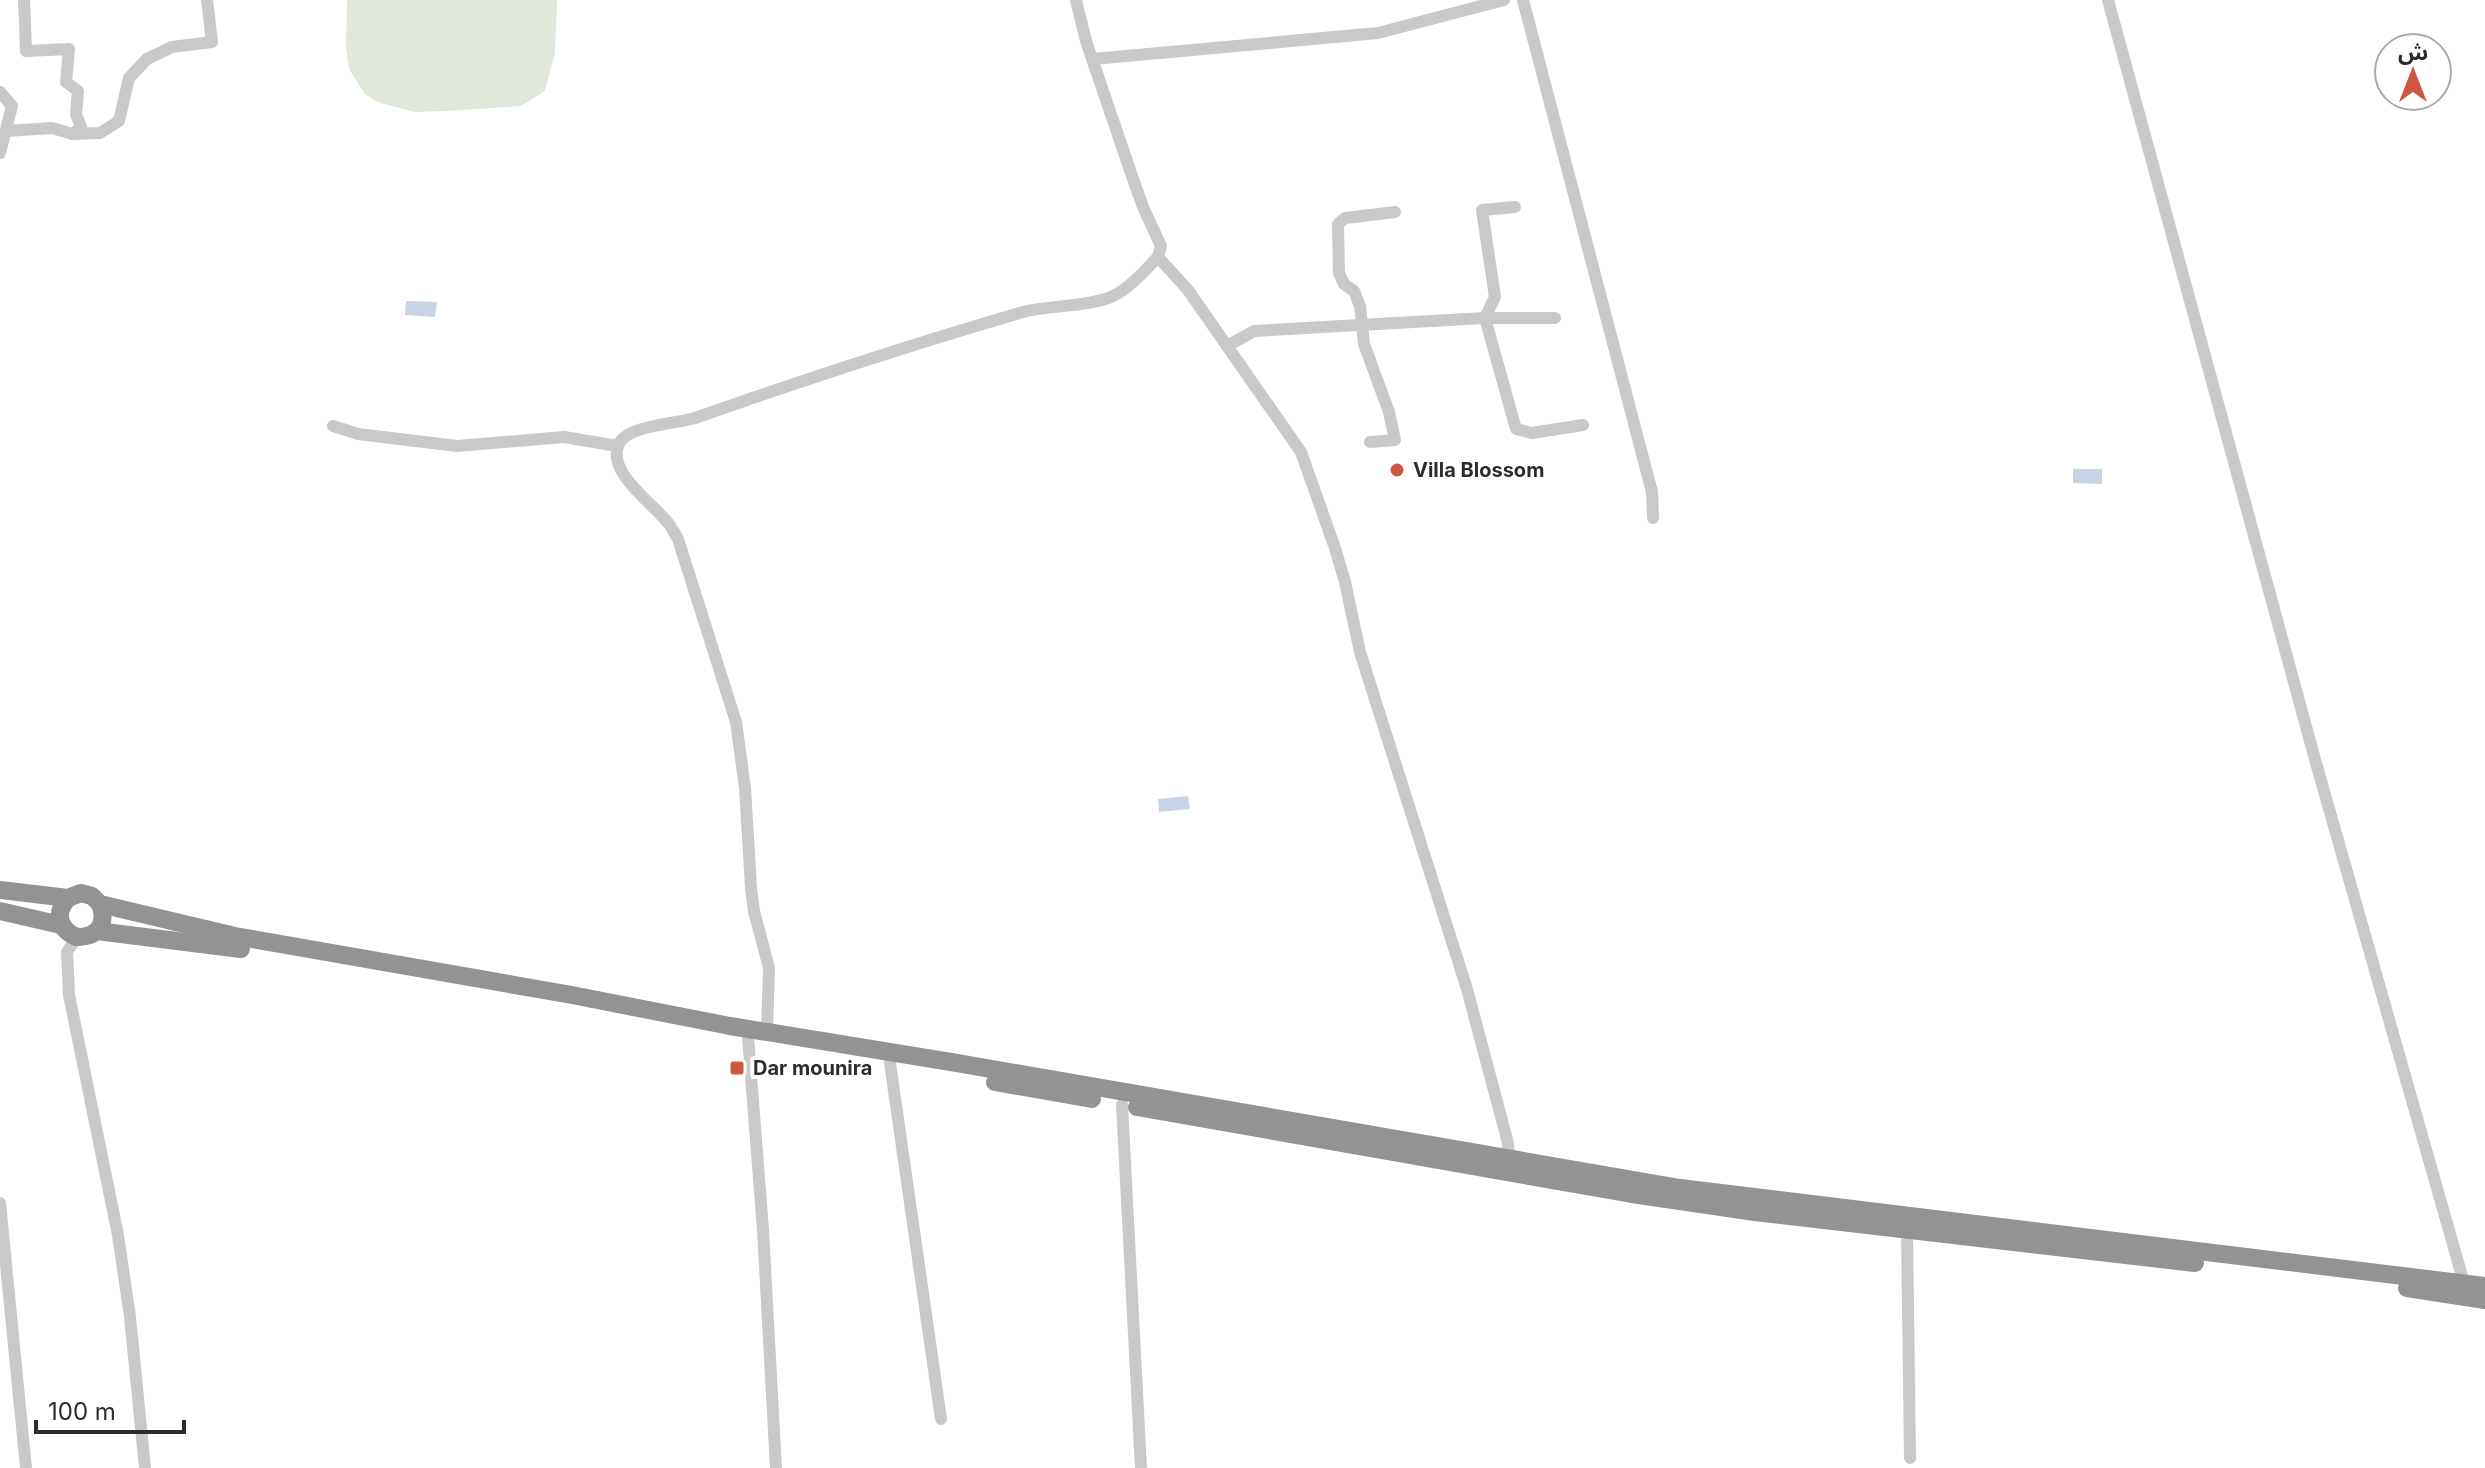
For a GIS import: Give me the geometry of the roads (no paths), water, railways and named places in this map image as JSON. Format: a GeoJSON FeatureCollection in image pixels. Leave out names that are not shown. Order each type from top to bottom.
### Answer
{"type":"FeatureCollection","features":[{"type":"Feature","properties":{"kind":"highway"},"geometry":{"type":"LineString","coordinates":[[0,890],[68,898],[81,893],[100,904],[235,936],[1680,1188],[2485,1286]]}},
{"type":"Feature","properties":{"kind":"highway"},"geometry":{"type":"LineString","coordinates":[[61,925],[60,911],[68,898]]}},
{"type":"Feature","properties":{"kind":"highway"},"geometry":{"type":"LineString","coordinates":[[0,911],[61,925],[70,934],[86,937],[97,931],[103,922],[100,904]]}},
{"type":"Feature","properties":{"kind":"highway"},"geometry":{"type":"LineString","coordinates":[[97,931],[233,947],[1632,1194],[1755,1212],[2485,1300]]}},
{"type":"Feature","properties":{"kind":"street"},"geometry":{"type":"LineString","coordinates":[[24,0],[26,51],[69,49],[66,82],[78,91],[76,114],[81,127],[73,134]]}},
{"type":"Feature","properties":{"kind":"street"},"geometry":{"type":"LineString","coordinates":[[6,131],[52,128],[73,134],[100,133],[119,121],[129,78],[147,59],[172,47],[212,42],[207,0]]}},
{"type":"Feature","properties":{"kind":"street"},"geometry":{"type":"LineString","coordinates":[[767,1031],[769,968],[751,888],[745,788],[736,722],[678,539],[670,525],[626,479],[618,461],[618,446],[622,438],[631,433],[689,420],[955,332],[1048,306],[1107,298],[1126,288],[1158,257],[1161,246],[1143,207],[1080,22],[1076,0]]}},
{"type":"Feature","properties":{"kind":"street"},"geometry":{"type":"LineString","coordinates":[[1093,59],[1378,33],[1504,0]]}},
{"type":"Feature","properties":{"kind":"street"},"geometry":{"type":"LineString","coordinates":[[1523,0],[1652,492],[1653,518]]}},
{"type":"Feature","properties":{"kind":"street"},"geometry":{"type":"LineString","coordinates":[[2108,0],[2316,763],[2464,1283]]}},
{"type":"Feature","properties":{"kind":"street"},"geometry":{"type":"LineString","coordinates":[[0,92],[12,106],[0,153]]}},
{"type":"Feature","properties":{"kind":"street"},"geometry":{"type":"LineString","coordinates":[[1515,207],[1482,210],[1495,297],[1485,318],[1516,429],[1532,433],[1583,425]]}},
{"type":"Feature","properties":{"kind":"street"},"geometry":{"type":"LineString","coordinates":[[1370,442],[1395,440],[1389,412],[1364,344],[1360,306],[1354,291],[1344,284],[1339,273],[1338,224],[1345,218],[1395,212]]}},
{"type":"Feature","properties":{"kind":"street"},"geometry":{"type":"LineString","coordinates":[[1158,257],[1188,290],[1301,452],[1345,582],[1360,652],[1467,989],[1508,1143],[1509,1159]]}},
{"type":"Feature","properties":{"kind":"street"},"geometry":{"type":"LineString","coordinates":[[1227,346],[1254,331],[1485,318],[1555,318]]}},
{"type":"Feature","properties":{"kind":"street"},"geometry":{"type":"LineString","coordinates":[[333,426],[358,434],[457,446],[564,437],[618,446]]}},
{"type":"Feature","properties":{"kind":"street"},"geometry":{"type":"LineString","coordinates":[[77,937],[67,952],[69,995],[120,1247],[145,1468]]}},
{"type":"Feature","properties":{"kind":"street"},"geometry":{"type":"LineString","coordinates":[[748,1037],[763,1230],[776,1468]]}},
{"type":"Feature","properties":{"kind":"street"},"geometry":{"type":"LineString","coordinates":[[890,1063],[941,1419]]}},
{"type":"Feature","properties":{"kind":"street"},"geometry":{"type":"LineString","coordinates":[[1122,1105],[1141,1468]]}},
{"type":"Feature","properties":{"kind":"street"},"geometry":{"type":"LineString","coordinates":[[0,1203],[26,1468]]}},
{"type":"Feature","properties":{"kind":"street"},"geometry":{"type":"LineString","coordinates":[[1907,1229],[1910,1458]]}},
{"type":"Feature","properties":{"kind":"water"},"geometry":{"type":"Polygon","coordinates":[[[406,301],[437,302],[435,317],[405,315],[406,301]]]}},
{"type":"Feature","properties":{"kind":"water"},"geometry":{"type":"Polygon","coordinates":[[[2073,469],[2102,469],[2102,484],[2073,483],[2073,469]]]}},
{"type":"Feature","properties":{"kind":"water"},"geometry":{"type":"Polygon","coordinates":[[[1188,796],[1190,809],[1159,812],[1158,799],[1188,796]]]}},
{"type":"Feature","properties":{"kind":"place","name":"Villa Blossom"},"geometry":{"type":"Point","coordinates":[1397,470]}},
{"type":"Feature","properties":{"kind":"place","name":"Dar mounira"},"geometry":{"type":"Point","coordinates":[737,1068]}}]}
